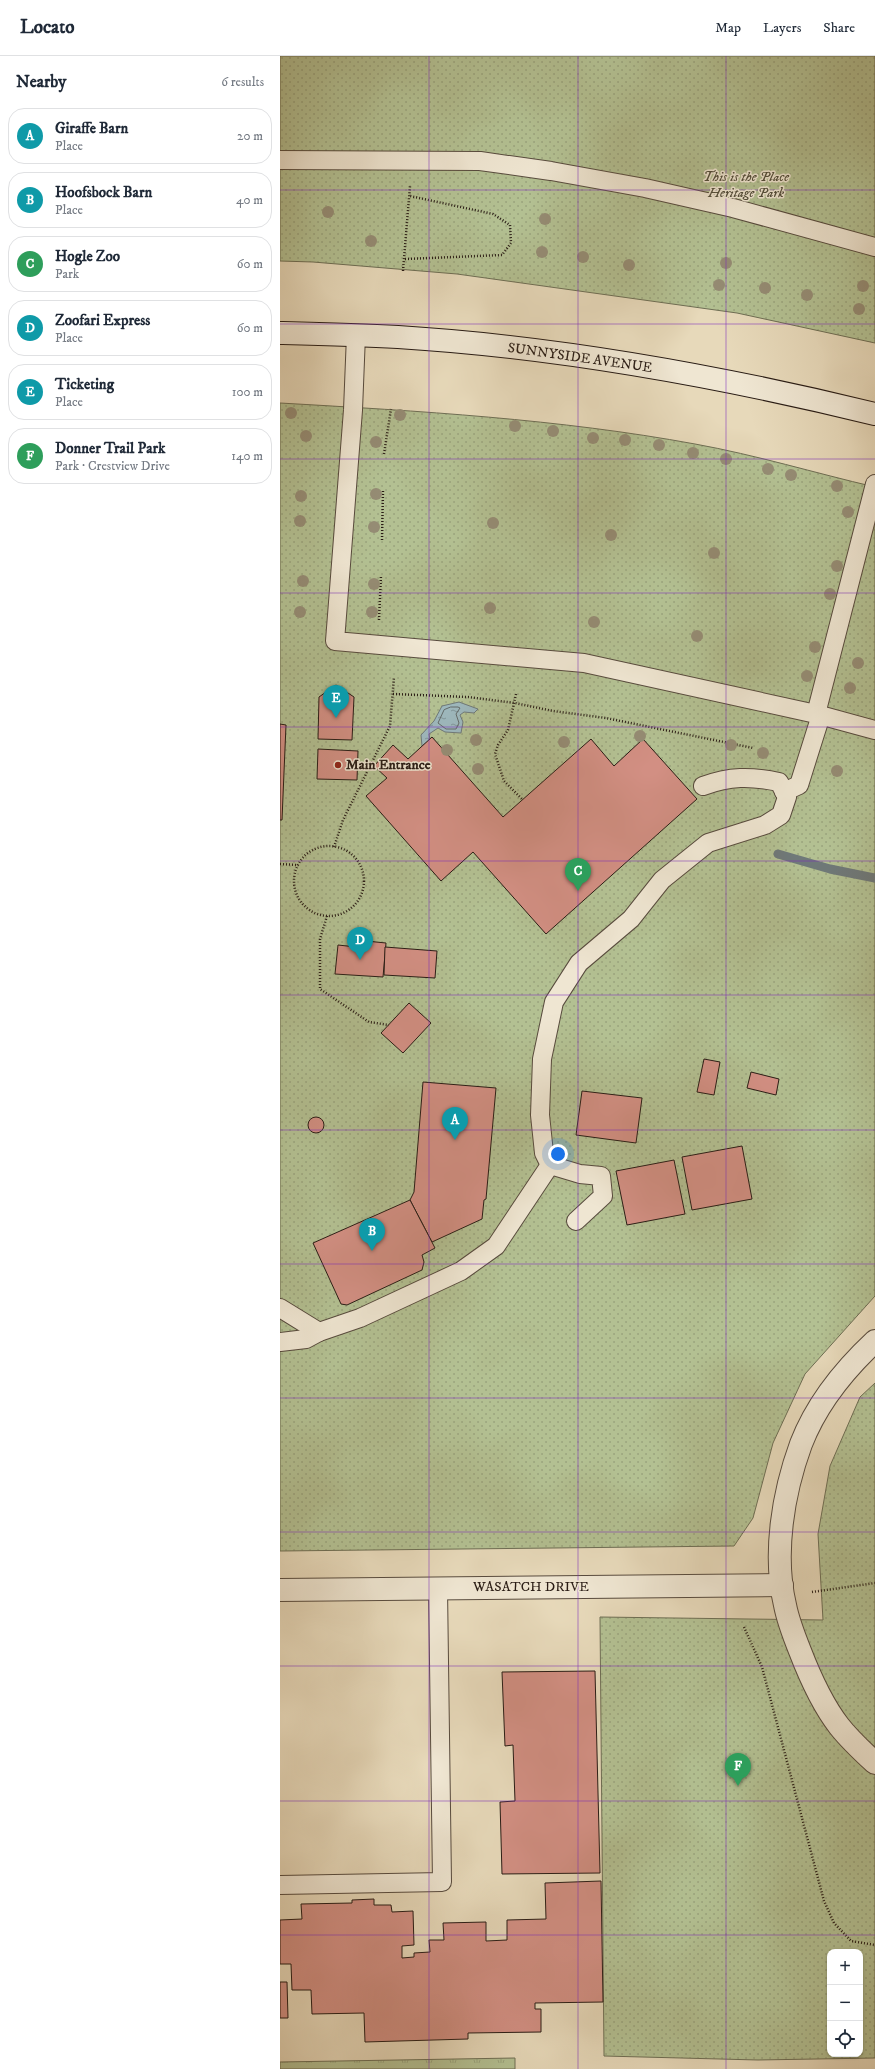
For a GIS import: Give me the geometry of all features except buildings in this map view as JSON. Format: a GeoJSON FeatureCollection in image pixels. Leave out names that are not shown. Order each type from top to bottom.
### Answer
{"type":"FeatureCollection","features":[{"type":"Feature","properties":{"kind":"street","name":"SUNNYSIDE AVENUE"},"geometry":{"type":"LineString","coordinates":[[280,333],[356,335],[480,344],[647,367],[732,381],[875,414]]}},
{"type":"Feature","properties":{"kind":"street"},"geometry":{"type":"LineString","coordinates":[[875,1341],[841,1377],[822,1405],[802,1443],[790,1484],[782,1528],[782,1585],[785,1605],[794,1636],[806,1667],[821,1698],[839,1726],[875,1763]]}},
{"type":"Feature","properties":{"kind":"street","name":"WASATCH DRIVE"},"geometry":{"type":"LineString","coordinates":[[280,1590],[782,1585]]}},
{"type":"Feature","properties":{"kind":"lane"},"geometry":{"type":"LineString","coordinates":[[280,160],[480,161],[551,170],[645,188],[733,208],[875,246]]}},
{"type":"Feature","properties":{"kind":"lane"},"geometry":{"type":"LineString","coordinates":[[356,335],[353,410],[336,641],[584,664],[819,715],[875,730]]}},
{"type":"Feature","properties":{"kind":"lane"},"geometry":{"type":"LineString","coordinates":[[784,792],[799,785],[819,715],[875,484]]}},
{"type":"Feature","properties":{"kind":"lane"},"geometry":{"type":"LineString","coordinates":[[550,1166],[544,1153],[540,1115],[542,1059],[554,1002],[579,963],[631,919],[662,880],[708,843],[765,825],[781,815],[787,797],[779,782],[752,777],[721,780],[703,786]]}},
{"type":"Feature","properties":{"kind":"lane"},"geometry":{"type":"LineString","coordinates":[[550,1166],[580,1174],[601,1176],[603,1196],[576,1221]]}},
{"type":"Feature","properties":{"kind":"lane"},"geometry":{"type":"LineString","coordinates":[[280,1342],[306,1339],[319,1332],[360,1318],[461,1271],[496,1246],[550,1166]]}},
{"type":"Feature","properties":{"kind":"lane"},"geometry":{"type":"LineString","coordinates":[[280,1308],[319,1332]]}},
{"type":"Feature","properties":{"kind":"lane"},"geometry":{"type":"LineString","coordinates":[[280,1885],[442,1882],[438,1588]]}},
{"type":"Feature","properties":{"kind":"path"},"geometry":{"type":"LineString","coordinates":[[403,271],[410,186]]}},
{"type":"Feature","properties":{"kind":"path"},"geometry":{"type":"LineString","coordinates":[[405,259],[502,255],[511,243],[510,225],[493,214],[410,196]]}},
{"type":"Feature","properties":{"kind":"path"},"geometry":{"type":"LineString","coordinates":[[384,454],[391,409]]}},
{"type":"Feature","properties":{"kind":"path"},"geometry":{"type":"LineString","coordinates":[[382,540],[384,490]]}},
{"type":"Feature","properties":{"kind":"path"},"geometry":{"type":"LineString","coordinates":[[379,624],[381,575]]}},
{"type":"Feature","properties":{"kind":"path"},"geometry":{"type":"LineString","coordinates":[[334,846],[343,820],[390,726],[394,677]]}},
{"type":"Feature","properties":{"kind":"path"},"geometry":{"type":"LineString","coordinates":[[393,694],[468,697],[515,704],[613,719],[753,748]]}},
{"type":"Feature","properties":{"kind":"path"},"geometry":{"type":"LineString","coordinates":[[516,694],[508,730],[498,745],[495,754],[504,781],[523,800]]}},
{"type":"Feature","properties":{"kind":"path"},"geometry":{"type":"LineString","coordinates":[[334,846],[344,850],[353,855],[360,863],[364,874],[364,884],[361,895],[356,904],[348,911],[338,915],[327,916],[311,911],[299,899],[294,882],[298,866],[302,858],[316,848],[334,846]]}},
{"type":"Feature","properties":{"kind":"path"},"geometry":{"type":"LineString","coordinates":[[280,864],[298,866]]}},
{"type":"Feature","properties":{"kind":"path"},"geometry":{"type":"LineString","coordinates":[[327,916],[320,940],[320,989],[369,1022],[389,1025]]}},
{"type":"Feature","properties":{"kind":"path"},"geometry":{"type":"LineString","coordinates":[[812,1592],[875,1583]]}},
{"type":"Feature","properties":{"kind":"path"},"geometry":{"type":"LineString","coordinates":[[744,1627],[762,1667],[824,1902],[834,1923],[852,1941],[875,1945]]}},
{"type":"Feature","properties":{"kind":"green space","name":"This is the Place Heritage Park"},"geometry":{"type":"Polygon","coordinates":[[[280,56],[875,56],[875,343],[737,313],[457,274],[313,262],[280,261],[280,56]]]}},
{"type":"Feature","properties":{"kind":"green space"},"geometry":{"type":"Polygon","coordinates":[[[280,403],[489,417],[644,435],[740,453],[875,487],[875,1296],[805,1374],[773,1443],[753,1518],[734,1546],[280,1551],[280,403]]]}},
{"type":"Feature","properties":{"kind":"green space"},"geometry":{"type":"Polygon","coordinates":[[[875,1383],[875,2058],[758,2060],[604,2056],[600,1617],[823,1620],[818,1534],[830,1466],[860,1397],[875,1383]]]}},
{"type":"Feature","properties":{"kind":"green space"},"geometry":{"type":"Polygon","coordinates":[[[515,2058],[515,2069],[280,2069],[280,2062],[515,2058]]]}},
{"type":"Feature","properties":{"kind":"water"},"geometry":{"type":"Polygon","coordinates":[[[459,702],[478,709],[474,713],[464,712],[460,715],[463,722],[461,733],[445,732],[438,728],[429,734],[430,740],[422,746],[421,735],[434,721],[442,706],[459,702]]]}},
{"type":"Feature","properties":{"kind":"waterway"},"geometry":{"type":"LineString","coordinates":[[778,854],[830,869],[875,878]]}},
{"type":"Feature","properties":{"kind":"place","name":"Ticketing"},"geometry":{"type":"Point","coordinates":[336,718]}},
{"type":"Feature","properties":{"kind":"place","name":"Main Entrance"},"geometry":{"type":"Point","coordinates":[338,765]}},
{"type":"Feature","properties":{"kind":"place","name":"Hogle Zoo"},"geometry":{"type":"Point","coordinates":[578,891]}},
{"type":"Feature","properties":{"kind":"place","name":"Zoofari Express"},"geometry":{"type":"Point","coordinates":[360,960]}},
{"type":"Feature","properties":{"kind":"place","name":"Giraffe Barn"},"geometry":{"type":"Point","coordinates":[455,1140]}},
{"type":"Feature","properties":{"kind":"place","name":"Hoofsbock Barn"},"geometry":{"type":"Point","coordinates":[372,1251]}},
{"type":"Feature","properties":{"kind":"place","name":"Donner Trail Park"},"geometry":{"type":"Point","coordinates":[738,1786]}}]}
